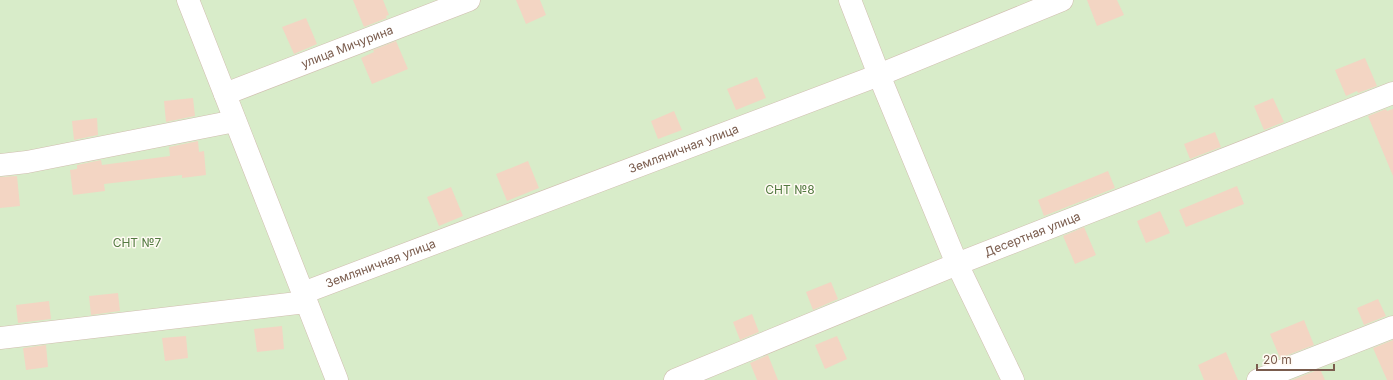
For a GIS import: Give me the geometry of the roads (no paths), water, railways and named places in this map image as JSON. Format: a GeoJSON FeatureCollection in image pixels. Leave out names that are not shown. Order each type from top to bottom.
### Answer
{"type":"FeatureCollection","features":[{"type":"Feature","properties":{"kind":"street"},"geometry":{"type":"LineString","coordinates":[[188,0],[337,380]]}},
{"type":"Feature","properties":{"kind":"street","name":"улица Мичурина"},"geometry":{"type":"LineString","coordinates":[[224,94],[469,0]]}},
{"type":"Feature","properties":{"kind":"street"},"geometry":{"type":"LineString","coordinates":[[850,0],[879,75],[957,264],[1013,380]]}},
{"type":"Feature","properties":{"kind":"street","name":"Земляничная улица"},"geometry":{"type":"LineString","coordinates":[[0,338],[305,298],[879,75],[1062,0]]}},
{"type":"Feature","properties":{"kind":"street","name":"Десертная улица"},"geometry":{"type":"LineString","coordinates":[[675,380],[957,264],[1393,93]]}},
{"type":"Feature","properties":{"kind":"street"},"geometry":{"type":"LineString","coordinates":[[0,165],[27,162],[235,121]]}},
{"type":"Feature","properties":{"kind":"street"},"geometry":{"type":"LineString","coordinates":[[1258,380],[1393,327]]}},
{"type":"Feature","properties":{"kind":"park label","name":"СНТ №8"},"geometry":{"type":"Point","coordinates":[790,190]}},
{"type":"Feature","properties":{"kind":"park label","name":"СНТ №7"},"geometry":{"type":"Point","coordinates":[137,243]}}]}
